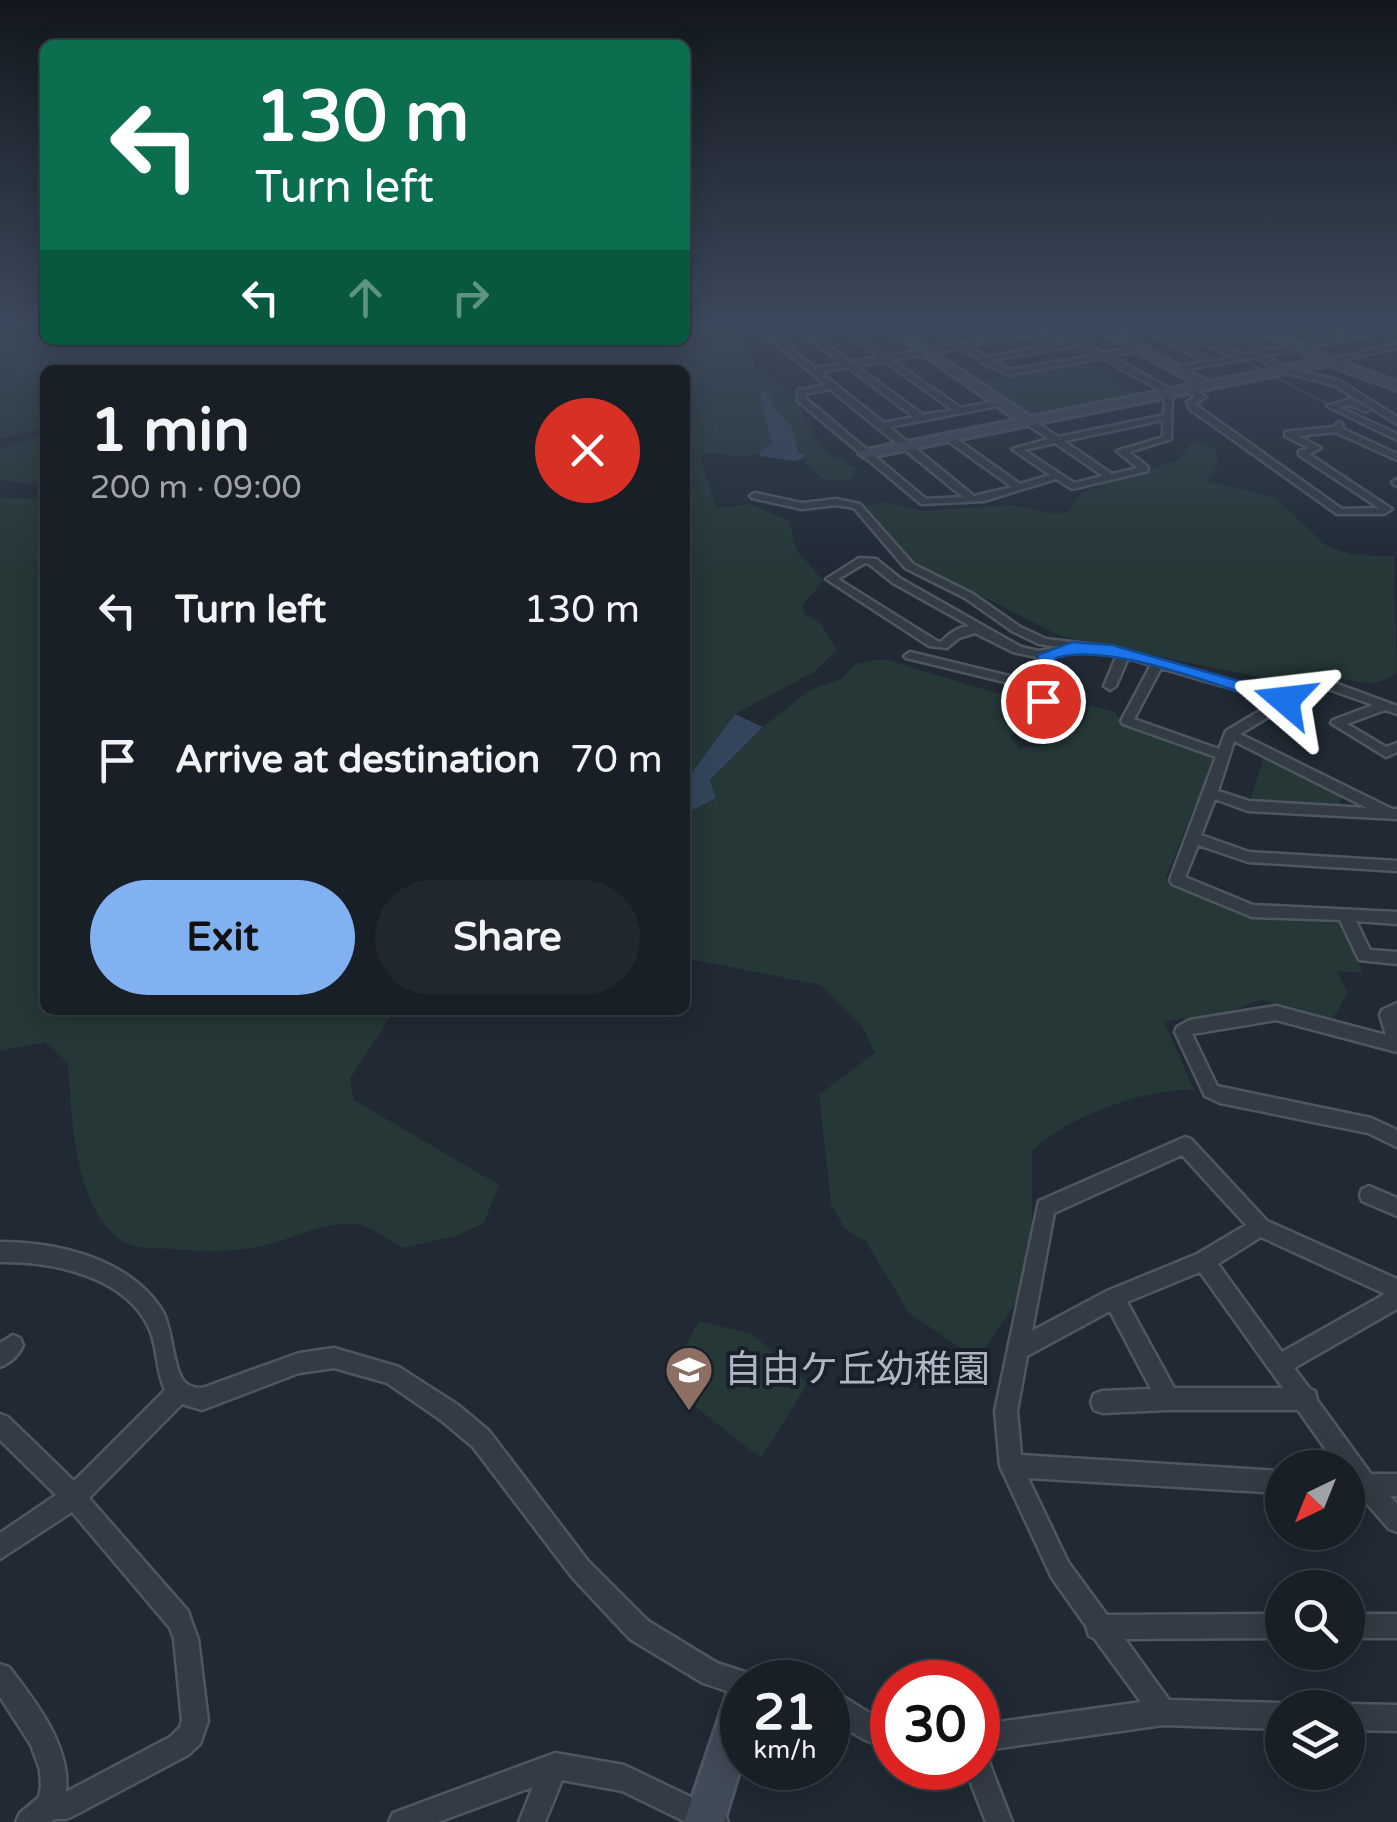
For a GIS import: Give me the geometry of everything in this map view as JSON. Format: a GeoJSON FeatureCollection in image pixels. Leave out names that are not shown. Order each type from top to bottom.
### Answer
{"type":"FeatureCollection","features":[{"type":"Feature","properties":{"kind":"street"},"geometry":{"type":"LineString","coordinates":[[811,406],[924,502],[972,500],[1016,491],[1018,486]]}},
{"type":"Feature","properties":{"kind":"street"},"geometry":{"type":"LineString","coordinates":[[857,406],[972,500]]}},
{"type":"Feature","properties":{"kind":"street"},"geometry":{"type":"LineString","coordinates":[[905,406],[921,418]]}},
{"type":"Feature","properties":{"kind":"street"},"geometry":{"type":"LineString","coordinates":[[954,406],[960,410]]}},
{"type":"Feature","properties":{"kind":"street"},"geometry":{"type":"LineString","coordinates":[[882,426],[983,406]]}},
{"type":"Feature","properties":{"kind":"street"},"geometry":{"type":"LineString","coordinates":[[1005,406],[1111,477]]}},
{"type":"Feature","properties":{"kind":"street"},"geometry":{"type":"LineString","coordinates":[[866,454],[1104,406]]}},
{"type":"Feature","properties":{"kind":"street"},"geometry":{"type":"LineString","coordinates":[[1167,417],[1016,449],[1072,486],[1145,469],[1122,451],[1164,440],[1167,417],[1168,406]]}},
{"type":"Feature","properties":{"kind":"street"},"geometry":{"type":"LineString","coordinates":[[1193,406],[1340,512],[1387,508],[1302,453],[1316,448],[1288,434],[1336,429],[1397,457]]}},
{"type":"Feature","properties":{"kind":"street"},"geometry":{"type":"LineString","coordinates":[[1330,406],[1397,437]]}},
{"type":"Feature","properties":{"kind":"street"},"geometry":{"type":"LineString","coordinates":[[1359,406],[1397,422]]}},
{"type":"Feature","properties":{"kind":"street"},"geometry":{"type":"LineString","coordinates":[[1372,406],[1397,422]]}},
{"type":"Feature","properties":{"kind":"street"},"geometry":{"type":"LineString","coordinates":[[1336,429],[1349,415]]}},
{"type":"Feature","properties":{"kind":"street"},"geometry":{"type":"LineString","coordinates":[[948,437],[1018,486],[1054,477]]}},
{"type":"Feature","properties":{"kind":"street"},"geometry":{"type":"LineString","coordinates":[[855,491],[852,495],[857,506],[908,566],[969,596],[1016,629],[1043,642],[1124,653],[1285,700]]}},
{"type":"Feature","properties":{"kind":"street"},"geometry":{"type":"LineString","coordinates":[[755,496],[802,506],[836,502],[857,506]]}},
{"type":"Feature","properties":{"kind":"street"},"geometry":{"type":"LineString","coordinates":[[986,631],[960,631],[938,646],[832,582],[833,576],[863,560],[872,560],[898,581],[1024,652],[1047,655],[1072,647]]}},
{"type":"Feature","properties":{"kind":"street"},"geometry":{"type":"LineString","coordinates":[[881,629],[894,622]]}},
{"type":"Feature","properties":{"kind":"street"},"geometry":{"type":"LineString","coordinates":[[988,674],[1004,643]]}},
{"type":"Feature","properties":{"kind":"street"},"geometry":{"type":"LineString","coordinates":[[1110,686],[1124,653]]}},
{"type":"Feature","properties":{"kind":"street"},"geometry":{"type":"LineString","coordinates":[[1030,724],[1042,715],[1047,655]]}},
{"type":"Feature","properties":{"kind":"street"},"geometry":{"type":"LineString","coordinates":[[910,656],[1042,687]]}},
{"type":"Feature","properties":{"kind":"street"},"geometry":{"type":"LineString","coordinates":[[1158,663],[1127,720],[1223,754]]}},
{"type":"Feature","properties":{"kind":"street"},"geometry":{"type":"LineString","coordinates":[[1390,708],[1319,682],[1230,734],[1212,794],[1177,880],[1252,911],[1397,918]]}},
{"type":"Feature","properties":{"kind":"street"},"geometry":{"type":"LineString","coordinates":[[1390,708],[1337,723],[1386,753],[1397,747]]}},
{"type":"Feature","properties":{"kind":"street"},"geometry":{"type":"LineString","coordinates":[[1230,734],[1396,816]]}},
{"type":"Feature","properties":{"kind":"street"},"geometry":{"type":"LineString","coordinates":[[1212,794],[1248,806],[1396,816]]}},
{"type":"Feature","properties":{"kind":"street"},"geometry":{"type":"LineString","coordinates":[[1194,838],[1248,857],[1397,866]]}},
{"type":"Feature","properties":{"kind":"street"},"geometry":{"type":"LineString","coordinates":[[1345,915],[1365,956],[1397,958]]}},
{"type":"Feature","properties":{"kind":"street"},"geometry":{"type":"LineString","coordinates":[[1397,1010],[1388,1015],[1397,1044]]}},
{"type":"Feature","properties":{"kind":"street"},"geometry":{"type":"LineString","coordinates":[[1397,1044],[1276,1013],[1190,1027],[1183,1032],[1210,1091],[1371,1126],[1397,1140]]}},
{"type":"Feature","properties":{"kind":"street"},"geometry":{"type":"LineString","coordinates":[[1163,1712],[1060,1570],[1010,1466],[1006,1411],[1046,1207],[1184,1145],[1260,1227],[1397,1289]]}},
{"type":"Feature","properties":{"kind":"street"},"geometry":{"type":"LineString","coordinates":[[1370,1194],[1397,1207]]}},
{"type":"Feature","properties":{"kind":"street"},"geometry":{"type":"LineString","coordinates":[[1019,1349],[1114,1298],[1204,1261],[1260,1227]]}},
{"type":"Feature","properties":{"kind":"street"},"geometry":{"type":"LineString","coordinates":[[0,1252],[73,1262],[93,1268],[128,1290],[156,1321],[178,1392],[202,1399],[299,1363],[334,1358],[392,1374],[481,1439],[580,1570],[638,1630],[720,1676]]}},
{"type":"Feature","properties":{"kind":"street"},"geometry":{"type":"LineString","coordinates":[[1204,1261],[1307,1399],[1337,1450]]}},
{"type":"Feature","properties":{"kind":"street"},"geometry":{"type":"LineString","coordinates":[[1114,1298],[1168,1399]]}},
{"type":"Feature","properties":{"kind":"street"},"geometry":{"type":"LineString","coordinates":[[1281,1364],[1397,1298]]}},
{"type":"Feature","properties":{"kind":"street"},"geometry":{"type":"LineString","coordinates":[[0,1546],[74,1497],[178,1392]]}},
{"type":"Feature","properties":{"kind":"street"},"geometry":{"type":"LineString","coordinates":[[1102,1402],[1307,1399]]}},
{"type":"Feature","properties":{"kind":"street"},"geometry":{"type":"LineString","coordinates":[[0,1425],[74,1497],[179,1620],[186,1638],[196,1721],[191,1734],[179,1746],[66,1806],[50,1805]]}},
{"type":"Feature","properties":{"kind":"street"},"geometry":{"type":"LineString","coordinates":[[1010,1466],[1265,1481]]}},
{"type":"Feature","properties":{"kind":"street"},"geometry":{"type":"LineString","coordinates":[[1365,1487],[1397,1485]]}},
{"type":"Feature","properties":{"kind":"street"},"geometry":{"type":"LineString","coordinates":[[1365,1493],[1397,1521]]}},
{"type":"Feature","properties":{"kind":"street"},"geometry":{"type":"LineString","coordinates":[[1098,1627],[1265,1626]]}},
{"type":"Feature","properties":{"kind":"street"},"geometry":{"type":"LineString","coordinates":[[1365,1626],[1397,1626]]}},
{"type":"Feature","properties":{"kind":"street"},"geometry":{"type":"LineString","coordinates":[[1,1679],[54,1762],[56,1779],[50,1805],[29,1822]]}},
{"type":"Feature","properties":{"kind":"street"},"geometry":{"type":"LineString","coordinates":[[1000,1735],[1163,1712],[1265,1715]]}},
{"type":"Feature","properties":{"kind":"street"},"geometry":{"type":"LineString","coordinates":[[1365,1717],[1397,1718]]}},
{"type":"Feature","properties":{"kind":"street"},"geometry":{"type":"LineString","coordinates":[[402,1822],[555,1766],[624,1778],[708,1820],[720,1778]]}},
{"type":"Feature","properties":{"kind":"street"},"geometry":{"type":"LineString","coordinates":[[532,1822],[555,1766]]}},
{"type":"Feature","properties":{"kind":"street"},"geometry":{"type":"LineString","coordinates":[[987,1790],[999,1822]]}},
{"type":"Feature","properties":{"kind":"shaded area"},"geometry":{"type":"Polygon","coordinates":[[[0,406],[40,406],[40,429],[0,439],[0,406]]]}},
{"type":"Feature","properties":{"kind":"shaded area"},"geometry":{"type":"Polygon","coordinates":[[[690,406],[800,406],[802,417],[813,427],[810,430],[826,453],[856,468],[850,481],[823,479],[805,462],[807,457],[763,414],[772,445],[750,456],[700,455],[716,508],[750,504],[789,521],[796,550],[824,581],[803,604],[804,613],[822,625],[837,650],[814,672],[735,714],[690,775],[690,406]]]}},
{"type":"Feature","properties":{"kind":"shaded area"},"geometry":{"type":"Polygon","coordinates":[[[1010,406],[1094,406],[1029,419],[1010,406]]]}},
{"type":"Feature","properties":{"kind":"shaded area"},"geometry":{"type":"Polygon","coordinates":[[[40,435],[40,484],[0,480],[0,450],[40,435]]]}},
{"type":"Feature","properties":{"kind":"shaded area"},"geometry":{"type":"Polygon","coordinates":[[[1192,442],[1214,447],[1216,452],[1216,465],[1208,482],[1275,497],[1325,545],[1352,555],[1394,556],[1397,672],[1371,683],[1315,676],[1278,681],[1060,636],[913,561],[866,506],[885,502],[923,511],[1013,505],[1055,514],[1070,511],[1082,492],[1177,461],[1192,442]]]}},
{"type":"Feature","properties":{"kind":"shaded area"},"geometry":{"type":"Polygon","coordinates":[[[0,498],[40,499],[40,1015],[392,1015],[350,1079],[354,1100],[499,1185],[484,1223],[456,1236],[403,1248],[355,1224],[321,1227],[277,1242],[233,1250],[134,1246],[106,1226],[85,1184],[74,1134],[68,1063],[46,1042],[0,1051],[0,498]]]}},
{"type":"Feature","properties":{"kind":"shaded area"},"geometry":{"type":"Polygon","coordinates":[[[884,659],[1006,696],[1023,708],[1011,738],[1020,748],[1054,742],[1073,733],[1089,705],[1115,712],[1123,725],[1215,757],[1165,879],[1262,918],[1339,923],[1363,973],[1337,971],[1348,993],[1332,1019],[1260,1000],[1218,1016],[1164,1021],[1194,1090],[1154,1094],[1108,1107],[1065,1127],[1032,1151],[1032,1280],[977,1359],[909,1313],[866,1242],[845,1229],[831,1204],[819,1095],[875,1053],[863,1027],[821,985],[690,959],[690,811],[716,798],[710,780],[763,727],[810,690],[841,679],[855,664],[884,659]]]}},
{"type":"Feature","properties":{"kind":"shaded area"},"geometry":{"type":"Polygon","coordinates":[[[1264,757],[1341,797],[1340,808],[1250,801],[1264,757]]]}},
{"type":"Feature","properties":{"kind":"shaded area"},"geometry":{"type":"Polygon","coordinates":[[[699,1321],[752,1334],[808,1383],[761,1458],[693,1405],[700,1394],[672,1370],[699,1321]]]}},
{"type":"Feature","properties":{"kind":"water"},"geometry":{"type":"Polygon","coordinates":[[[761,406],[773,406],[792,427],[798,451],[807,457],[795,461],[760,456],[759,452],[772,444],[761,406]]]}},
{"type":"Feature","properties":{"kind":"water"},"geometry":{"type":"Polygon","coordinates":[[[735,714],[763,727],[710,780],[716,798],[690,811],[690,775],[735,714]]]}},
{"type":"Feature","properties":{"kind":"place","name":"自由ケ丘幼稚園"},"geometry":{"type":"Point","coordinates":[689,1412]}},
{"type":"Feature","properties":{"kind":"route"},"geometry":{"type":"LineString","coordinates":[[1043,701],[1047,655],[1072,647],[1112,650],[1285,700]]}}]}
